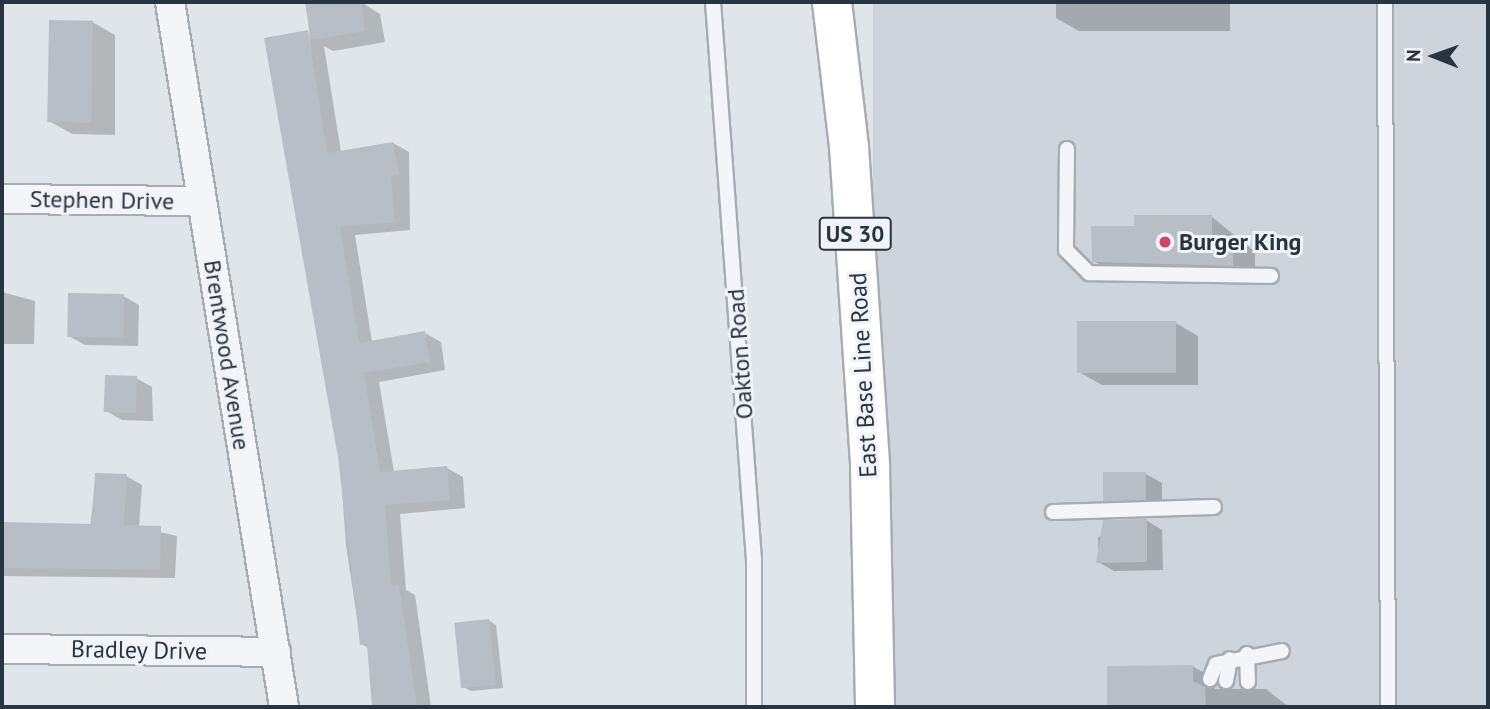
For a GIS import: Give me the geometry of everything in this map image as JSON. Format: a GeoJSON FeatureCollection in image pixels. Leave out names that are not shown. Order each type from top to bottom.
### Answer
{"type":"FeatureCollection","features":[{"type":"Feature","properties":{"kind":"main road","name":"East Base Line Road"},"geometry":{"type":"LineString","coordinates":[[832,2],[870,467],[875,707]]}},
{"type":"Feature","properties":{"kind":"street","name":"Brentwood Avenue"},"geometry":{"type":"LineString","coordinates":[[170,2],[284,707]]}},
{"type":"Feature","properties":{"kind":"street","name":"Stephen Drive"},"geometry":{"type":"LineString","coordinates":[[2,199],[201,201]]}},
{"type":"Feature","properties":{"kind":"street","name":"Bradley Drive"},"geometry":{"type":"LineString","coordinates":[[2,649],[276,652]]}},
{"type":"Feature","properties":{"kind":"lane","name":"Oakton Road"},"geometry":{"type":"LineString","coordinates":[[713,2],[754,561],[754,707]]}},
{"type":"Feature","properties":{"kind":"lane"},"geometry":{"type":"LineString","coordinates":[[1385,2],[1388,707]]}},
{"type":"Feature","properties":{"kind":"lane"},"geometry":{"type":"LineString","coordinates":[[1067,149],[1066,250],[1089,273],[1271,276]]}},
{"type":"Feature","properties":{"kind":"lane"},"geometry":{"type":"LineString","coordinates":[[1053,512],[1214,507]]}},
{"type":"Feature","properties":{"kind":"lane"},"geometry":{"type":"LineString","coordinates":[[1210,679],[1216,664],[1248,654],[1282,651]]}},
{"type":"Feature","properties":{"kind":"lane"},"geometry":{"type":"LineString","coordinates":[[1248,654],[1248,682]]}},
{"type":"Feature","properties":{"kind":"lane"},"geometry":{"type":"LineString","coordinates":[[1226,681],[1230,659]]}},
{"type":"Feature","properties":{"kind":"shaded area"},"geometry":{"type":"Polygon","coordinates":[[[873,2],[1488,2],[1488,707],[873,707],[873,2]]]}},
{"type":"Feature","properties":{"kind":"building"},"geometry":{"type":"Polygon","coordinates":[[[305,2],[361,2],[365,31],[311,40],[305,2]]]}},
{"type":"Feature","properties":{"kind":"building"},"geometry":{"type":"Polygon","coordinates":[[[49,20],[93,21],[91,123],[47,122],[49,20]]]}},
{"type":"Feature","properties":{"kind":"building"},"geometry":{"type":"Polygon","coordinates":[[[308,30],[327,153],[393,142],[399,175],[391,176],[395,222],[340,227],[359,343],[425,331],[430,362],[364,373],[380,472],[447,466],[450,500],[385,505],[391,585],[399,584],[417,707],[372,707],[367,644],[360,645],[338,457],[264,38],[308,30]]]}},
{"type":"Feature","properties":{"kind":"building"},"geometry":{"type":"Polygon","coordinates":[[[1134,215],[1212,215],[1212,237],[1233,237],[1233,266],[1092,262],[1091,226],[1134,226],[1134,215]]]}},
{"type":"Feature","properties":{"kind":"building"},"geometry":{"type":"Polygon","coordinates":[[[68,293],[124,294],[123,338],[67,337],[68,293]]]}},
{"type":"Feature","properties":{"kind":"building"},"geometry":{"type":"Polygon","coordinates":[[[1077,321],[1176,321],[1176,373],[1077,373],[1077,321]]]}},
{"type":"Feature","properties":{"kind":"building"},"geometry":{"type":"Polygon","coordinates":[[[105,375],[137,376],[136,413],[104,412],[105,375]]]}},
{"type":"Feature","properties":{"kind":"building"},"geometry":{"type":"Polygon","coordinates":[[[1103,472],[1146,472],[1146,501],[1103,501],[1103,472]]]}},
{"type":"Feature","properties":{"kind":"building"},"geometry":{"type":"Polygon","coordinates":[[[95,473],[127,474],[124,525],[161,526],[160,570],[2,568],[2,522],[92,524],[95,473]]]}},
{"type":"Feature","properties":{"kind":"building"},"geometry":{"type":"Polygon","coordinates":[[[1147,519],[1147,562],[1096,563],[1103,520],[1147,519]]]}},
{"type":"Feature","properties":{"kind":"building"},"geometry":{"type":"Polygon","coordinates":[[[489,619],[496,685],[461,688],[454,623],[489,619]]]}},
{"type":"Feature","properties":{"kind":"building"},"geometry":{"type":"Polygon","coordinates":[[[1193,665],[1193,681],[1205,687],[1206,707],[1107,707],[1107,666],[1193,665]]]}},
{"type":"Feature","properties":{"kind":"place","name":"Burger King"},"geometry":{"type":"Point","coordinates":[1165,242]}}]}
